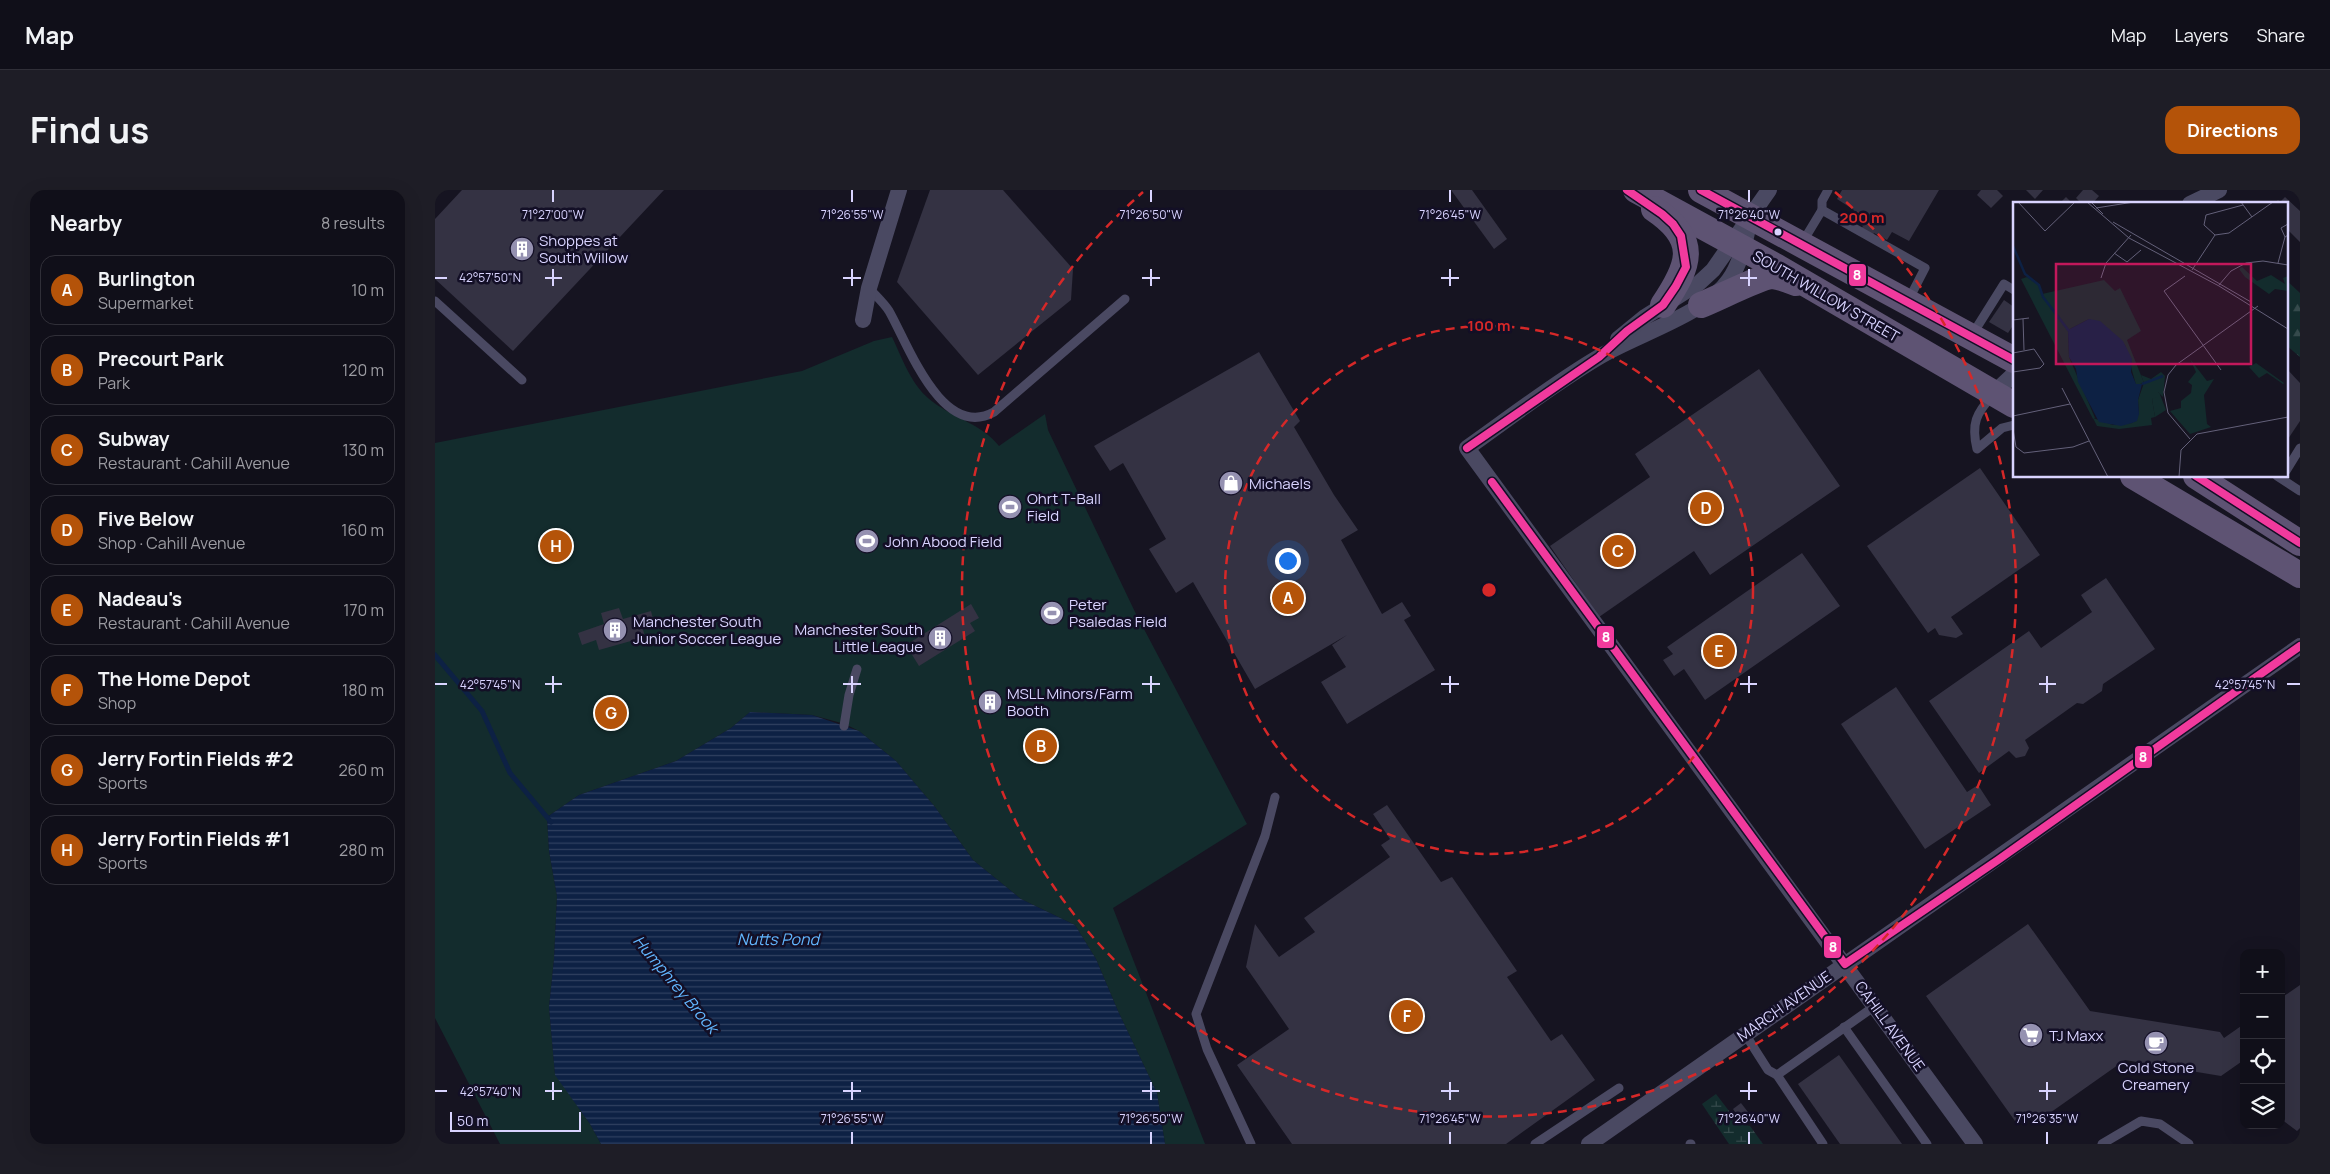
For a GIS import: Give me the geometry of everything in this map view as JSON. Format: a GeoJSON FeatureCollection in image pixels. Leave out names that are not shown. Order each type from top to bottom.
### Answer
{"type":"FeatureCollection","features":[{"type":"Feature","properties":{"kind":"main road"},"geometry":{"type":"LineString","coordinates":[[1627,190],[1673,224],[1685,246],[1686,267],[1663,305]]}},
{"type":"Feature","properties":{"kind":"main road","name":"SOUTH WILLOW STREET"},"geometry":{"type":"LineString","coordinates":[[1636,190],[1822,293],[2005,399]]}},
{"type":"Feature","properties":{"kind":"main road"},"geometry":{"type":"LineString","coordinates":[[1701,190],[1751,215],[2013,359]]}},
{"type":"Feature","properties":{"kind":"main road"},"geometry":{"type":"LineString","coordinates":[[1701,305],[1771,276],[1780,277],[1822,293]]}},
{"type":"Feature","properties":{"kind":"main road"},"geometry":{"type":"LineString","coordinates":[[2136,478],[2300,575]]}},
{"type":"Feature","properties":{"kind":"main road"},"geometry":{"type":"LineString","coordinates":[[2199,478],[2300,543]]}},
{"type":"Feature","properties":{"kind":"street"},"geometry":{"type":"LineString","coordinates":[[863,320],[869,288],[899,190]]}},
{"type":"Feature","properties":{"kind":"street"},"geometry":{"type":"LineString","coordinates":[[1599,357],[1701,305],[1718,292],[1730,279],[1737,245],[1751,215],[1769,190]]}},
{"type":"Feature","properties":{"kind":"street"},"geometry":{"type":"LineString","coordinates":[[2194,202],[2219,190]]}},
{"type":"Feature","properties":{"kind":"street"},"geometry":{"type":"LineString","coordinates":[[1599,357],[1627,331],[1663,305],[1699,283],[1737,245]]}},
{"type":"Feature","properties":{"kind":"street","name":"CAHILL AVENUE"},"geometry":{"type":"LineString","coordinates":[[1599,357],[1467,448],[1975,1144]]}},
{"type":"Feature","properties":{"kind":"street"},"geometry":{"type":"LineString","coordinates":[[2005,399],[2013,377]]}},
{"type":"Feature","properties":{"kind":"street","name":"MARCH AVENUE"},"geometry":{"type":"LineString","coordinates":[[1589,1144],[1845,964],[2006,854],[2300,646]]}},
{"type":"Feature","properties":{"kind":"lane"},"geometry":{"type":"LineString","coordinates":[[1802,243],[1822,210],[1822,201],[1828,190]]}},
{"type":"Feature","properties":{"kind":"lane"},"geometry":{"type":"LineString","coordinates":[[1822,210],[1925,268],[1908,302]]}},
{"type":"Feature","properties":{"kind":"lane"},"geometry":{"type":"LineString","coordinates":[[1971,337],[2004,284],[2013,289]]}},
{"type":"Feature","properties":{"kind":"lane"},"geometry":{"type":"LineString","coordinates":[[869,288],[888,309],[934,394],[968,417],[985,417],[994,412],[1125,300]]}},
{"type":"Feature","properties":{"kind":"lane"},"geometry":{"type":"LineString","coordinates":[[435,301],[521,380]]}},
{"type":"Feature","properties":{"kind":"lane"},"geometry":{"type":"LineString","coordinates":[[2005,399],[1979,409],[1973,432],[1977,448],[2002,428],[2013,425]]}},
{"type":"Feature","properties":{"kind":"lane"},"geometry":{"type":"LineString","coordinates":[[2287,468],[2300,448]]}},
{"type":"Feature","properties":{"kind":"lane"},"geometry":{"type":"LineString","coordinates":[[2284,478],[2300,491]]}},
{"type":"Feature","properties":{"kind":"lane"},"geometry":{"type":"LineString","coordinates":[[844,726],[849,696],[857,669]]}},
{"type":"Feature","properties":{"kind":"lane"},"geometry":{"type":"LineString","coordinates":[[1251,1144],[1207,1049],[1196,1014],[1265,836],[1275,797]]}},
{"type":"Feature","properties":{"kind":"lane"},"geometry":{"type":"LineString","coordinates":[[1777,1075],[1875,1006]]}},
{"type":"Feature","properties":{"kind":"lane"},"geometry":{"type":"LineString","coordinates":[[1844,1027],[1927,1144]]}},
{"type":"Feature","properties":{"kind":"lane"},"geometry":{"type":"LineString","coordinates":[[1745,1034],[1768,1070],[1777,1075],[1823,1144]]}},
{"type":"Feature","properties":{"kind":"lane"},"geometry":{"type":"LineString","coordinates":[[1535,1144],[1619,1088]]}},
{"type":"Feature","properties":{"kind":"lane"},"geometry":{"type":"LineString","coordinates":[[2102,1144],[2141,1121],[2161,1124],[2189,1144]]}},
{"type":"Feature","properties":{"kind":"green space"},"geometry":{"type":"Polygon","coordinates":[[[2287,281],[2300,293],[2300,357],[2287,346],[2287,281]]]}},
{"type":"Feature","properties":{"kind":"green space"},"geometry":{"type":"Polygon","coordinates":[[[892,337],[919,389],[941,408],[977,427],[999,446],[1045,414],[1048,430],[1136,614],[1247,824],[1113,908],[1205,1144],[1165,1144],[1157,1093],[1118,1011],[1096,959],[1075,925],[1021,899],[973,860],[935,807],[896,761],[859,731],[845,724],[812,715],[750,712],[731,728],[676,761],[579,795],[547,817],[549,851],[557,896],[554,959],[549,1007],[555,1074],[590,1124],[601,1144],[500,1144],[435,1018],[435,443],[802,371],[874,341],[892,337]]]}},
{"type":"Feature","properties":{"kind":"green space"},"geometry":{"type":"Polygon","coordinates":[[[1716,1094],[1739,1124],[1750,1126],[1763,1144],[1729,1144],[1702,1104],[1716,1094]]]}},
{"type":"Feature","properties":{"kind":"water","name":"Nutts Pond"},"geometry":{"type":"Polygon","coordinates":[[[750,712],[812,715],[859,731],[896,761],[935,807],[973,860],[1021,899],[1075,925],[1096,959],[1118,1011],[1157,1093],[1165,1144],[601,1144],[590,1124],[555,1075],[549,1007],[554,959],[557,896],[549,851],[547,817],[579,795],[676,761],[731,728],[750,712]]]}},
{"type":"Feature","properties":{"kind":"building","name":"Shoppes at South Willow"},"geometry":{"type":"Polygon","coordinates":[[[462,190],[664,190],[513,351],[435,279],[435,219],[462,190]]]}},
{"type":"Feature","properties":{"kind":"building"},"geometry":{"type":"Polygon","coordinates":[[[930,190],[1003,190],[1073,269],[1071,300],[978,375],[897,282],[930,190]]]}},
{"type":"Feature","properties":{"kind":"building"},"geometry":{"type":"Polygon","coordinates":[[[1451,190],[1472,190],[1507,239],[1494,249],[1451,190]]]}},
{"type":"Feature","properties":{"kind":"building"},"geometry":{"type":"Polygon","coordinates":[[[1842,190],[1939,190],[1909,241],[1892,232],[1887,240],[1874,233],[1872,236],[1861,229],[1863,226],[1849,218],[1854,210],[1837,199],[1842,190]]]}},
{"type":"Feature","properties":{"kind":"building"},"geometry":{"type":"Polygon","coordinates":[[[1981,190],[1997,190],[2003,196],[1991,208],[1977,195],[1981,190]]]}},
{"type":"Feature","properties":{"kind":"building"},"geometry":{"type":"Polygon","coordinates":[[[2026,190],[2043,190],[2035,199],[2026,190]]]}},
{"type":"Feature","properties":{"kind":"building"},"geometry":{"type":"Polygon","coordinates":[[[2083,190],[2092,190],[2099,196],[2094,202],[2080,202],[2076,198],[2083,190]]]}},
{"type":"Feature","properties":{"kind":"building"},"geometry":{"type":"Polygon","coordinates":[[[2066,197],[2071,202],[2061,202],[2066,197]]]}},
{"type":"Feature","properties":{"kind":"building"},"geometry":{"type":"Polygon","coordinates":[[[2285,197],[2300,211],[2300,242],[2287,229],[2287,202],[2280,202],[2285,197]]]}},
{"type":"Feature","properties":{"kind":"building"},"geometry":{"type":"Polygon","coordinates":[[[2004,300],[2013,306],[2013,326],[2008,333],[1989,322],[2004,300]]]}},
{"type":"Feature","properties":{"kind":"building"},"geometry":{"type":"Polygon","coordinates":[[[1259,352],[1300,421],[1294,427],[1334,495],[1358,530],[1341,540],[1382,614],[1402,602],[1411,616],[1404,620],[1435,670],[1347,724],[1321,682],[1346,667],[1332,645],[1347,635],[1255,689],[1193,582],[1176,593],[1149,549],[1166,539],[1123,463],[1110,471],[1094,446],[1259,352]]]}},
{"type":"Feature","properties":{"kind":"building"},"geometry":{"type":"Polygon","coordinates":[[[1759,369],[1840,486],[1710,575],[1694,551],[1599,617],[1550,546],[1650,477],[1635,454],[1759,369]]]}},
{"type":"Feature","properties":{"kind":"building"},"geometry":{"type":"Polygon","coordinates":[[[2287,369],[2300,383],[2300,421],[2287,440],[2287,369]]]}},
{"type":"Feature","properties":{"kind":"building"},"geometry":{"type":"Polygon","coordinates":[[[1980,468],[2040,555],[1951,617],[1963,634],[1956,638],[1939,635],[1935,628],[1928,633],[1867,546],[1980,468]]]}},
{"type":"Feature","properties":{"kind":"building"},"geometry":{"type":"Polygon","coordinates":[[[1802,553],[1840,606],[1705,700],[1684,669],[1674,676],[1663,660],[1673,654],[1667,647],[1802,553]]]}},
{"type":"Feature","properties":{"kind":"building"},"geometry":{"type":"Polygon","coordinates":[[[2106,578],[2155,649],[2103,684],[2102,691],[2083,704],[2077,703],[2025,740],[2029,748],[2025,756],[2016,758],[2009,751],[1979,773],[1929,701],[2029,631],[2041,648],[2092,612],[2081,595],[2106,578]]]}},
{"type":"Feature","properties":{"kind":"building","name":"Manchester South Little League"},"geometry":{"type":"Polygon","coordinates":[[[971,604],[979,618],[970,623],[975,631],[919,666],[906,645],[971,604]]]}},
{"type":"Feature","properties":{"kind":"building","name":"Manchester South Junior Soccer League"},"geometry":{"type":"Polygon","coordinates":[[[619,608],[623,619],[651,611],[654,623],[642,626],[645,637],[599,650],[596,640],[582,645],[578,633],[604,624],[601,613],[619,608]]]}},
{"type":"Feature","properties":{"kind":"building"},"geometry":{"type":"Polygon","coordinates":[[[1896,687],[1967,792],[1978,785],[1991,805],[1925,849],[1841,724],[1896,687]]]}},
{"type":"Feature","properties":{"kind":"building","name":"MSLL Minors/Farm Booth"},"geometry":{"type":"Polygon","coordinates":[[[987,692],[1000,702],[993,711],[980,701],[987,692]]]}},
{"type":"Feature","properties":{"kind":"building"},"geometry":{"type":"Polygon","coordinates":[[[1387,805],[1441,882],[1452,877],[1517,971],[1507,977],[1551,1041],[1562,1034],[1595,1080],[1506,1144],[1292,1144],[1237,1065],[1289,1029],[1246,967],[1255,924],[1279,957],[1315,932],[1304,918],[1390,857],[1381,845],[1390,839],[1373,814],[1387,805]]]}},
{"type":"Feature","properties":{"kind":"building","name":"TJ Maxx"},"geometry":{"type":"Polygon","coordinates":[[[2028,924],[2090,1011],[2220,1032],[2224,1038],[2240,1027],[2240,1063],[2221,1076],[2125,1060],[2047,1115],[2015,1121],[1926,996],[2028,924]]]}},
{"type":"Feature","properties":{"kind":"building"},"geometry":{"type":"Polygon","coordinates":[[[2300,985],[2300,1128],[2297,1131],[2285,1122],[2285,995],[2300,985]]]}},
{"type":"Feature","properties":{"kind":"building"},"geometry":{"type":"Polygon","coordinates":[[[1839,1055],[1902,1144],[1840,1144],[1798,1084],[1839,1055]]]}},
{"type":"Feature","properties":{"kind":"building"},"geometry":{"type":"Polygon","coordinates":[[[1741,1103],[1751,1116],[1742,1123],[1733,1109],[1741,1103]]]}},
{"type":"Feature","properties":{"kind":"waterway"},"geometry":{"type":"LineString","coordinates":[[435,655],[482,711],[510,773],[551,822]]}},
{"type":"Feature","properties":{"kind":"transit line","name":"8"},"geometry":{"type":"LineString","coordinates":[[1467,448],[1599,357],[1627,331],[1663,305],[1676,286],[1686,267],[1681,236],[1673,224],[1662,214],[1627,190]]}},
{"type":"Feature","properties":{"kind":"transit line","name":"8"},"geometry":{"type":"LineString","coordinates":[[1701,190],[2013,359]]}},
{"type":"Feature","properties":{"kind":"transit line","name":"8"},"geometry":{"type":"LineString","coordinates":[[2199,478],[2300,543]]}},
{"type":"Feature","properties":{"kind":"transit line","name":"8"},"geometry":{"type":"LineString","coordinates":[[1492,482],[1845,964],[1998,860],[2300,646]]}},
{"type":"Feature","properties":{"kind":"place","name":"Shoppes at South Willow"},"geometry":{"type":"Point","coordinates":[522,249]}},
{"type":"Feature","properties":{"kind":"place","name":"Michaels"},"geometry":{"type":"Point","coordinates":[1231,483]}},
{"type":"Feature","properties":{"kind":"place","name":"Ohrt T-Ball Field"},"geometry":{"type":"Point","coordinates":[1010,507]}},
{"type":"Feature","properties":{"kind":"place","name":"Five Below"},"geometry":{"type":"Point","coordinates":[1706,508]}},
{"type":"Feature","properties":{"kind":"place","name":"John Abood Field"},"geometry":{"type":"Point","coordinates":[867,541]}},
{"type":"Feature","properties":{"kind":"place","name":"Jerry Fortin Fields #1"},"geometry":{"type":"Point","coordinates":[556,546]}},
{"type":"Feature","properties":{"kind":"place","name":"Subway"},"geometry":{"type":"Point","coordinates":[1618,551]}},
{"type":"Feature","properties":{"kind":"place","name":"Burlington"},"geometry":{"type":"Point","coordinates":[1288,598]}},
{"type":"Feature","properties":{"kind":"place","name":"Peter Psaledas Field"},"geometry":{"type":"Point","coordinates":[1052,613]}},
{"type":"Feature","properties":{"kind":"place","name":"Manchester South Junior Soccer League"},"geometry":{"type":"Point","coordinates":[615,630]}},
{"type":"Feature","properties":{"kind":"place","name":"Manchester South Little League"},"geometry":{"type":"Point","coordinates":[940,638]}},
{"type":"Feature","properties":{"kind":"place","name":"Nadeau's"},"geometry":{"type":"Point","coordinates":[1719,651]}},
{"type":"Feature","properties":{"kind":"place","name":"MSLL Minors/Farm Booth"},"geometry":{"type":"Point","coordinates":[990,702]}},
{"type":"Feature","properties":{"kind":"place","name":"Jerry Fortin Fields #2"},"geometry":{"type":"Point","coordinates":[611,713]}},
{"type":"Feature","properties":{"kind":"place","name":"Precourt Park"},"geometry":{"type":"Point","coordinates":[1041,746]}},
{"type":"Feature","properties":{"kind":"place","name":"The Home Depot"},"geometry":{"type":"Point","coordinates":[1407,1016]}},
{"type":"Feature","properties":{"kind":"place","name":"TJ Maxx"},"geometry":{"type":"Point","coordinates":[2031,1035]}},
{"type":"Feature","properties":{"kind":"place","name":"Cold Stone Creamery"},"geometry":{"type":"Point","coordinates":[2156,1043]}},
{"type":"Feature","properties":{"kind":"water label","name":"Humphrey Brook"},"geometry":{"type":"Point","coordinates":[676,984]}}]}
